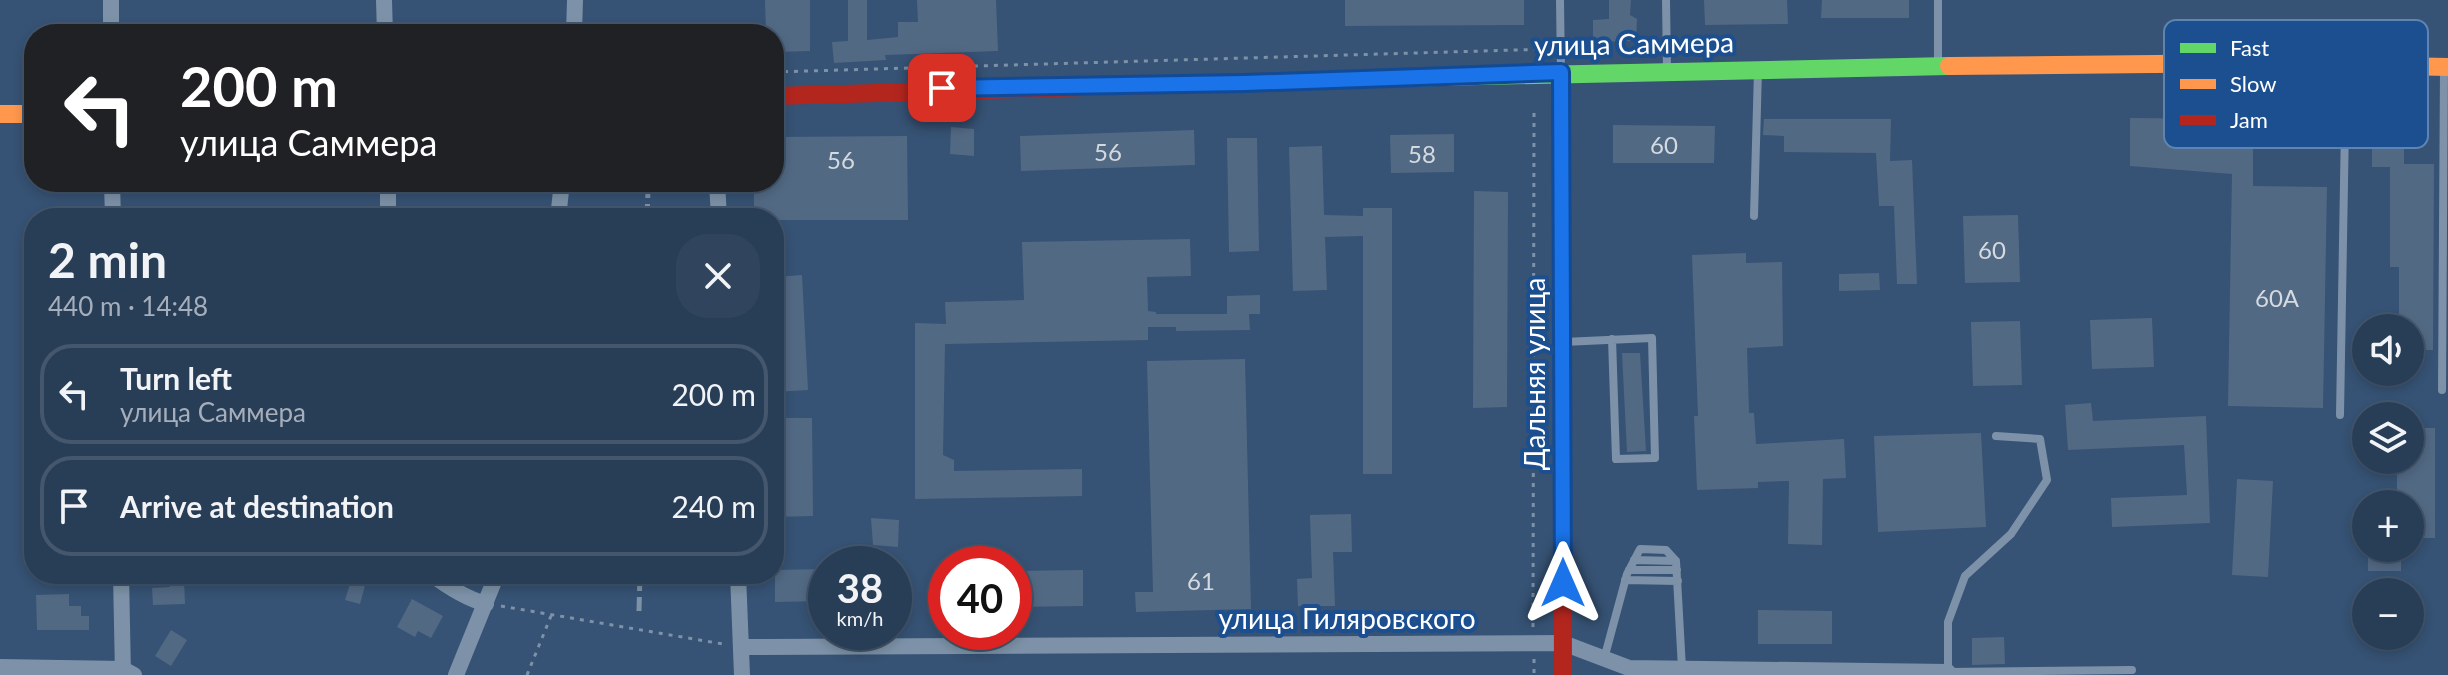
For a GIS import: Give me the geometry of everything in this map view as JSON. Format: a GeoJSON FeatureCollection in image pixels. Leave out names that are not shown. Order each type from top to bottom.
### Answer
{"type":"FeatureCollection","features":[{"type":"Feature","properties":{"kind":"street"},"geometry":{"type":"LineString","coordinates":[[111,0],[111,24]]}},
{"type":"Feature","properties":{"kind":"street"},"geometry":{"type":"LineString","coordinates":[[384,0],[385,24]]}},
{"type":"Feature","properties":{"kind":"street"},"geometry":{"type":"LineString","coordinates":[[574,24],[575,0]]}},
{"type":"Feature","properties":{"kind":"street","name":"улица Саммера"},"geometry":{"type":"LineString","coordinates":[[784,96],[942,88],[1561,72],[2164,63]]}},
{"type":"Feature","properties":{"kind":"street","name":"Дальняя улица"},"geometry":{"type":"LineString","coordinates":[[1561,72],[1563,675]]}},
{"type":"Feature","properties":{"kind":"street"},"geometry":{"type":"LineString","coordinates":[[0,114],[24,114]]}},
{"type":"Feature","properties":{"kind":"street"},"geometry":{"type":"LineString","coordinates":[[0,667],[127,673],[122,584]]}},
{"type":"Feature","properties":{"kind":"street"},"geometry":{"type":"LineString","coordinates":[[445,584],[486,604]]}},
{"type":"Feature","properties":{"kind":"street"},"geometry":{"type":"LineString","coordinates":[[456,675],[493,584]]}},
{"type":"Feature","properties":{"kind":"street"},"geometry":{"type":"LineString","coordinates":[[739,584],[742,675]]}},
{"type":"Feature","properties":{"kind":"street","name":"улица Гиляровского"},"geometry":{"type":"LineString","coordinates":[[742,647],[1563,643],[1629,668],[1948,674]]}},
{"type":"Feature","properties":{"kind":"lane"},"geometry":{"type":"LineString","coordinates":[[1560,0],[1561,72]]}},
{"type":"Feature","properties":{"kind":"lane"},"geometry":{"type":"LineString","coordinates":[[1666,0],[1667,71]]}},
{"type":"Feature","properties":{"kind":"lane"},"geometry":{"type":"LineString","coordinates":[[1938,0],[1938,65]]}},
{"type":"Feature","properties":{"kind":"lane"},"geometry":{"type":"LineString","coordinates":[[2442,390],[2446,67]]}},
{"type":"Feature","properties":{"kind":"lane"},"geometry":{"type":"LineString","coordinates":[[1754,216],[1758,69]]}},
{"type":"Feature","properties":{"kind":"lane"},"geometry":{"type":"LineString","coordinates":[[2340,415],[2345,148]]}},
{"type":"Feature","properties":{"kind":"lane"},"geometry":{"type":"LineString","coordinates":[[1562,342],[1612,339],[1652,338],[1655,458],[1616,459],[1612,339]]}},
{"type":"Feature","properties":{"kind":"lane"},"geometry":{"type":"LineString","coordinates":[[1996,436],[2040,439],[2047,480],[2011,534],[1965,576],[1948,622],[1948,674],[2132,670]]}},
{"type":"Feature","properties":{"kind":"lane"},"geometry":{"type":"LineString","coordinates":[[1604,659],[1625,580],[1640,549],[1666,550],[1677,565],[1682,669]]}},
{"type":"Feature","properties":{"kind":"lane"},"geometry":{"type":"LineString","coordinates":[[1629,570],[1677,565]]}},
{"type":"Feature","properties":{"kind":"lane"},"geometry":{"type":"LineString","coordinates":[[1625,580],[1678,581]]}},
{"type":"Feature","properties":{"kind":"path"},"geometry":{"type":"LineString","coordinates":[[784,72],[1561,48]]}},
{"type":"Feature","properties":{"kind":"path"},"geometry":{"type":"LineString","coordinates":[[1534,113],[1534,675]]}},
{"type":"Feature","properties":{"kind":"path"},"geometry":{"type":"LineString","coordinates":[[486,604],[742,647]]}},
{"type":"Feature","properties":{"kind":"path"},"geometry":{"type":"LineString","coordinates":[[527,675],[551,616]]}},
{"type":"Feature","properties":{"kind":"building"},"geometry":{"type":"Polygon","coordinates":[[[765,0],[810,0],[810,51],[784,52],[784,24],[766,24],[765,0]]]}},
{"type":"Feature","properties":{"kind":"building"},"geometry":{"type":"Polygon","coordinates":[[[848,0],[867,0],[867,40],[898,37],[898,22],[918,22],[917,0],[996,0],[998,51],[885,55],[886,60],[834,63],[832,42],[848,41],[848,0]]]}},
{"type":"Feature","properties":{"kind":"building"},"geometry":{"type":"Polygon","coordinates":[[[1345,0],[1524,0],[1524,25],[1345,26],[1345,0]]]}},
{"type":"Feature","properties":{"kind":"building"},"geometry":{"type":"Polygon","coordinates":[[[1609,0],[1631,0],[1630,15],[1637,19],[1636,41],[1593,42],[1593,20],[1609,19],[1609,0]]]}},
{"type":"Feature","properties":{"kind":"building"},"geometry":{"type":"Polygon","coordinates":[[[1704,0],[1787,0],[1788,24],[1705,25],[1704,0]]]}},
{"type":"Feature","properties":{"kind":"building"},"geometry":{"type":"Polygon","coordinates":[[[1822,0],[1909,0],[1909,18],[1821,18],[1822,0]]]}},
{"type":"Feature","properties":{"kind":"building"},"geometry":{"type":"Polygon","coordinates":[[[2130,118],[2164,118],[2164,148],[2253,148],[2253,186],[2327,187],[2323,408],[2228,406],[2232,174],[2130,166],[2130,118]]]}},
{"type":"Feature","properties":{"kind":"building"},"geometry":{"type":"Polygon","coordinates":[[[1764,119],[1891,119],[1890,161],[1912,160],[1917,284],[1897,284],[1894,206],[1879,206],[1876,153],[1784,152],[1784,136],[1763,135],[1764,119]]]}},
{"type":"Feature","properties":{"kind":"building"},"geometry":{"type":"Polygon","coordinates":[[[1613,125],[1715,126],[1714,163],[1613,163],[1613,125]]]}},
{"type":"Feature","properties":{"kind":"building"},"geometry":{"type":"Polygon","coordinates":[[[951,127],[974,129],[974,156],[950,154],[951,127]]]}},
{"type":"Feature","properties":{"kind":"building"},"geometry":{"type":"Polygon","coordinates":[[[1194,130],[1195,165],[1021,171],[1020,136],[1194,130]]]}},
{"type":"Feature","properties":{"kind":"building"},"geometry":{"type":"Polygon","coordinates":[[[1454,134],[1454,172],[1391,173],[1390,135],[1454,134]]]}},
{"type":"Feature","properties":{"kind":"building"},"geometry":{"type":"Polygon","coordinates":[[[907,136],[908,220],[784,220],[784,208],[754,208],[754,192],[784,192],[784,137],[907,136]]]}},
{"type":"Feature","properties":{"kind":"building"},"geometry":{"type":"Polygon","coordinates":[[[1227,138],[1257,138],[1259,251],[1229,252],[1227,138]]]}},
{"type":"Feature","properties":{"kind":"building"},"geometry":{"type":"Polygon","coordinates":[[[1322,146],[1324,215],[1363,216],[1363,208],[1392,208],[1392,474],[1363,474],[1363,236],[1325,237],[1327,290],[1293,291],[1289,147],[1322,146]]]}},
{"type":"Feature","properties":{"kind":"building"},"geometry":{"type":"Polygon","coordinates":[[[2372,148],[2404,148],[2404,164],[2434,164],[2433,350],[2424,350],[2424,314],[2399,314],[2399,267],[2390,267],[2390,167],[2372,167],[2372,148]]]}},
{"type":"Feature","properties":{"kind":"building"},"geometry":{"type":"Polygon","coordinates":[[[1474,191],[1508,192],[1507,407],[1473,408],[1474,191]]]}},
{"type":"Feature","properties":{"kind":"building"},"geometry":{"type":"Polygon","coordinates":[[[2018,215],[2020,282],[1965,283],[1963,216],[2018,215]]]}},
{"type":"Feature","properties":{"kind":"building"},"geometry":{"type":"Polygon","coordinates":[[[1190,239],[1191,276],[1147,277],[1148,311],[1156,314],[1227,314],[1227,296],[1260,295],[1260,314],[1249,314],[1250,330],[1176,331],[1176,327],[1148,327],[1148,340],[945,344],[943,455],[954,460],[954,471],[1082,469],[1082,496],[915,499],[915,323],[946,324],[945,302],[1024,300],[1022,242],[1190,239]]]}},
{"type":"Feature","properties":{"kind":"building"},"geometry":{"type":"Polygon","coordinates":[[[1746,253],[1746,263],[1782,262],[1783,346],[1747,348],[1749,413],[1754,413],[1756,444],[1844,439],[1846,478],[1823,479],[1822,545],[1788,544],[1789,481],[1758,482],[1758,488],[1697,490],[1694,416],[1698,416],[1692,255],[1746,253]]]}},
{"type":"Feature","properties":{"kind":"building"},"geometry":{"type":"Polygon","coordinates":[[[1879,273],[1880,290],[1839,291],[1839,274],[1879,273]]]}},
{"type":"Feature","properties":{"kind":"building"},"geometry":{"type":"Polygon","coordinates":[[[802,275],[808,390],[784,391],[784,276],[802,275]]]}},
{"type":"Feature","properties":{"kind":"building"},"geometry":{"type":"Polygon","coordinates":[[[2152,318],[2154,367],[2092,369],[2090,320],[2152,318]]]}},
{"type":"Feature","properties":{"kind":"building"},"geometry":{"type":"Polygon","coordinates":[[[2020,321],[2022,385],[1973,386],[1971,322],[2020,321]]]}},
{"type":"Feature","properties":{"kind":"building"},"geometry":{"type":"Polygon","coordinates":[[[1622,353],[1640,353],[1646,451],[1627,452],[1622,353]]]}},
{"type":"Feature","properties":{"kind":"building"},"geometry":{"type":"Polygon","coordinates":[[[1245,359],[1251,609],[1136,612],[1135,592],[1153,592],[1147,361],[1245,359]]]}},
{"type":"Feature","properties":{"kind":"building"},"geometry":{"type":"Polygon","coordinates":[[[2091,403],[2093,421],[2206,416],[2210,523],[2112,527],[2111,498],[2187,495],[2184,445],[2068,450],[2065,405],[2091,403]]]}},
{"type":"Feature","properties":{"kind":"building"},"geometry":{"type":"Polygon","coordinates":[[[784,418],[812,418],[813,516],[784,517],[784,418]]]}},
{"type":"Feature","properties":{"kind":"building"},"geometry":{"type":"Polygon","coordinates":[[[2424,428],[2435,428],[2435,538],[2424,538],[2424,490],[2397,490],[2397,474],[2424,474],[2424,428]]]}},
{"type":"Feature","properties":{"kind":"building"},"geometry":{"type":"Polygon","coordinates":[[[1981,433],[1986,527],[1878,532],[1874,436],[1981,433]]]}},
{"type":"Feature","properties":{"kind":"building"},"geometry":{"type":"Polygon","coordinates":[[[2237,479],[2273,481],[2268,577],[2232,575],[2237,479]]]}},
{"type":"Feature","properties":{"kind":"building"},"geometry":{"type":"Polygon","coordinates":[[[1351,514],[1352,552],[1333,552],[1335,606],[1298,606],[1297,579],[1312,578],[1310,515],[1351,514]]]}},
{"type":"Feature","properties":{"kind":"building"},"geometry":{"type":"Polygon","coordinates":[[[871,518],[899,520],[898,546],[873,545],[871,518]]]}},
{"type":"Feature","properties":{"kind":"building"},"geometry":{"type":"Polygon","coordinates":[[[2368,562],[2401,562],[2401,571],[2368,571],[2368,562]]]}},
{"type":"Feature","properties":{"kind":"building"},"geometry":{"type":"Polygon","coordinates":[[[808,569],[808,601],[775,602],[775,584],[784,584],[784,570],[808,569]]]}},
{"type":"Feature","properties":{"kind":"building"},"geometry":{"type":"Polygon","coordinates":[[[1083,570],[1083,606],[1032,607],[1032,571],[1083,570]]]}},
{"type":"Feature","properties":{"kind":"building"},"geometry":{"type":"Polygon","coordinates":[[[170,584],[184,584],[185,604],[153,605],[152,588],[170,587],[170,584]]]}},
{"type":"Feature","properties":{"kind":"building"},"geometry":{"type":"Polygon","coordinates":[[[350,584],[365,584],[360,604],[345,600],[350,584]]]}},
{"type":"Feature","properties":{"kind":"building"},"geometry":{"type":"Polygon","coordinates":[[[69,594],[69,606],[81,606],[81,616],[89,616],[89,630],[37,630],[36,595],[69,594]]]}},
{"type":"Feature","properties":{"kind":"building"},"geometry":{"type":"Polygon","coordinates":[[[412,599],[443,616],[431,638],[418,631],[415,637],[397,627],[412,599]]]}},
{"type":"Feature","properties":{"kind":"building"},"geometry":{"type":"Polygon","coordinates":[[[1758,610],[1832,611],[1832,644],[1758,644],[1758,610]]]}},
{"type":"Feature","properties":{"kind":"building"},"geometry":{"type":"Polygon","coordinates":[[[171,630],[187,640],[171,666],[155,656],[171,630]]]}},
{"type":"Feature","properties":{"kind":"building"},"geometry":{"type":"Polygon","coordinates":[[[2004,637],[2005,664],[1972,665],[1972,638],[2004,637]]]}},
{"type":"Feature","properties":{"kind":"railway"},"geometry":{"type":"LineString","coordinates":[[647,208],[648,192]]}},
{"type":"Feature","properties":{"kind":"railway"},"geometry":{"type":"LineString","coordinates":[[639,611],[640,584]]}},
{"type":"Feature","properties":{"kind":"traffic: fast"},"geometry":{"type":"LineString","coordinates":[[1392,78],[1949,66]]}},
{"type":"Feature","properties":{"kind":"traffic: slow"},"geometry":{"type":"LineString","coordinates":[[1949,66],[2164,64]]}},
{"type":"Feature","properties":{"kind":"traffic: slow"},"geometry":{"type":"LineString","coordinates":[[2428,67],[2448,67]]}},
{"type":"Feature","properties":{"kind":"traffic: slow"},"geometry":{"type":"LineString","coordinates":[[0,114],[24,114]]}},
{"type":"Feature","properties":{"kind":"traffic: jam"},"geometry":{"type":"LineString","coordinates":[[1561,72],[1563,675]]}},
{"type":"Feature","properties":{"kind":"traffic: jam"},"geometry":{"type":"LineString","coordinates":[[784,96],[1392,78]]}},
{"type":"Feature","properties":{"kind":"route"},"geometry":{"type":"LineString","coordinates":[[942,88],[1245,83],[1561,72],[1563,583]]}}]}
